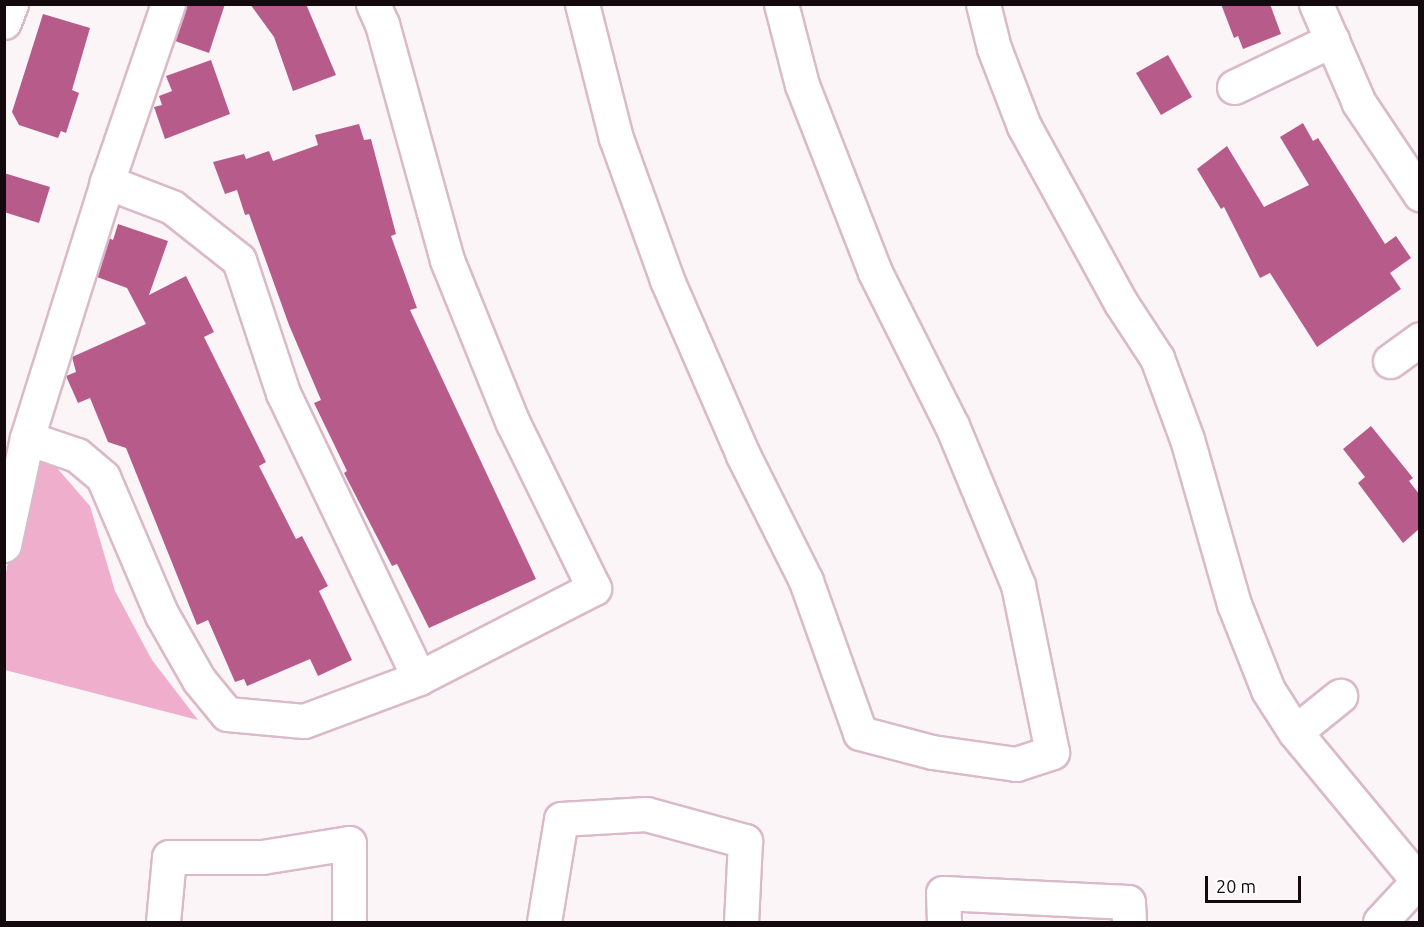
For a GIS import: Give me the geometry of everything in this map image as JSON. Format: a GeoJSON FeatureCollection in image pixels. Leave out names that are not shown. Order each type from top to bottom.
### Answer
{"type":"FeatureCollection","features":[{"type":"Feature","properties":{"kind":"street"},"geometry":{"type":"LineString","coordinates":[[4,22],[11,4]]}},
{"type":"Feature","properties":{"kind":"street"},"geometry":{"type":"LineString","coordinates":[[4,545],[27,438],[107,182],[168,4]]}},
{"type":"Feature","properties":{"kind":"street"},"geometry":{"type":"LineString","coordinates":[[27,438],[76,455],[102,477],[162,615],[199,680],[227,714],[304,721],[419,678],[594,588],[513,423],[447,260],[385,35],[373,4]]}},
{"type":"Feature","properties":{"kind":"street"},"geometry":{"type":"LineString","coordinates":[[582,4],[616,138],[667,280],[743,455],[806,581],[860,733],[932,752],[1016,764],[1052,752],[1018,585],[952,426],[875,272],[802,86],[781,4]]}},
{"type":"Feature","properties":{"kind":"street"},"geometry":{"type":"LineString","coordinates":[[983,4],[994,48],[1024,126],[1121,303],[1157,357],[1187,439],[1234,604],[1268,690],[1295,732],[1419,882],[1380,922]]}},
{"type":"Feature","properties":{"kind":"street"},"geometry":{"type":"LineString","coordinates":[[1316,4],[1359,103],[1419,194]]}},
{"type":"Feature","properties":{"kind":"street"},"geometry":{"type":"LineString","coordinates":[[1234,87],[1332,40]]}},
{"type":"Feature","properties":{"kind":"street"},"geometry":{"type":"LineString","coordinates":[[107,182],[172,207],[239,260],[284,393],[419,678]]}},
{"type":"Feature","properties":{"kind":"street"},"geometry":{"type":"LineString","coordinates":[[1390,361],[1419,339]]}},
{"type":"Feature","properties":{"kind":"street"},"geometry":{"type":"LineString","coordinates":[[1295,732],[1340,696]]}},
{"type":"Feature","properties":{"kind":"street"},"geometry":{"type":"LineString","coordinates":[[544,922],[561,819],[646,814],[745,841],[741,922]]}},
{"type":"Feature","properties":{"kind":"street"},"geometry":{"type":"LineString","coordinates":[[163,922],[169,857],[262,857],[349,843],[350,922]]}},
{"type":"Feature","properties":{"kind":"street"},"geometry":{"type":"LineString","coordinates":[[944,922],[943,894],[1128,902],[1129,922]]}},
{"type":"Feature","properties":{"kind":"shaded area"},"geometry":{"type":"Polygon","coordinates":[[[28,457],[57,468],[90,506],[115,591],[152,660],[198,720],[5,670],[5,578],[28,457]]]}},
{"type":"Feature","properties":{"kind":"building"},"geometry":{"type":"Polygon","coordinates":[[[186,4],[225,4],[209,53],[175,41],[186,4]]]}},
{"type":"Feature","properties":{"kind":"building"},"geometry":{"type":"Polygon","coordinates":[[[250,4],[306,4],[336,75],[293,91],[274,37],[250,4]]]}},
{"type":"Feature","properties":{"kind":"building"},"geometry":{"type":"Polygon","coordinates":[[[1221,4],[1270,4],[1281,34],[1243,49],[1238,36],[1234,38],[1221,4]]]}},
{"type":"Feature","properties":{"kind":"building"},"geometry":{"type":"Polygon","coordinates":[[[43,14],[90,28],[72,90],[79,93],[66,133],[61,131],[58,138],[19,125],[12,112],[43,14]]]}},
{"type":"Feature","properties":{"kind":"building"},"geometry":{"type":"Polygon","coordinates":[[[1168,55],[1192,97],[1161,115],[1136,73],[1168,55]]]}},
{"type":"Feature","properties":{"kind":"building"},"geometry":{"type":"Polygon","coordinates":[[[211,60],[230,114],[165,139],[154,107],[162,105],[159,96],[172,91],[166,76],[211,60]]]}},
{"type":"Feature","properties":{"kind":"building"},"geometry":{"type":"Polygon","coordinates":[[[1303,123],[1313,141],[1318,138],[1385,244],[1396,236],[1411,258],[1390,273],[1401,289],[1317,347],[1270,273],[1260,278],[1224,207],[1221,209],[1197,169],[1227,146],[1264,207],[1309,185],[1280,137],[1303,123]]]}},
{"type":"Feature","properties":{"kind":"building"},"geometry":{"type":"Polygon","coordinates":[[[359,124],[364,140],[371,139],[396,234],[391,236],[417,308],[410,310],[536,579],[429,628],[397,564],[392,566],[344,473],[347,471],[314,403],[321,400],[289,325],[249,214],[245,215],[237,190],[225,194],[213,162],[244,154],[246,159],[269,151],[273,161],[318,145],[315,135],[359,124]]]}},
{"type":"Feature","properties":{"kind":"building"},"geometry":{"type":"Polygon","coordinates":[[[4,173],[50,187],[39,223],[4,212],[4,173]]]}},
{"type":"Feature","properties":{"kind":"building"},"geometry":{"type":"Polygon","coordinates":[[[118,224],[168,241],[149,295],[186,276],[214,332],[204,337],[266,462],[259,466],[296,539],[302,536],[328,586],[319,591],[352,660],[318,676],[310,659],[247,686],[244,679],[235,682],[208,620],[197,625],[126,448],[108,442],[90,398],[78,403],[66,376],[76,372],[72,357],[146,324],[127,288],[97,277],[109,238],[113,240],[118,224]]]}},
{"type":"Feature","properties":{"kind":"building"},"geometry":{"type":"Polygon","coordinates":[[[1371,426],[1413,478],[1409,481],[1419,494],[1419,529],[1403,543],[1358,483],[1365,477],[1343,449],[1371,426]]]}}]}
